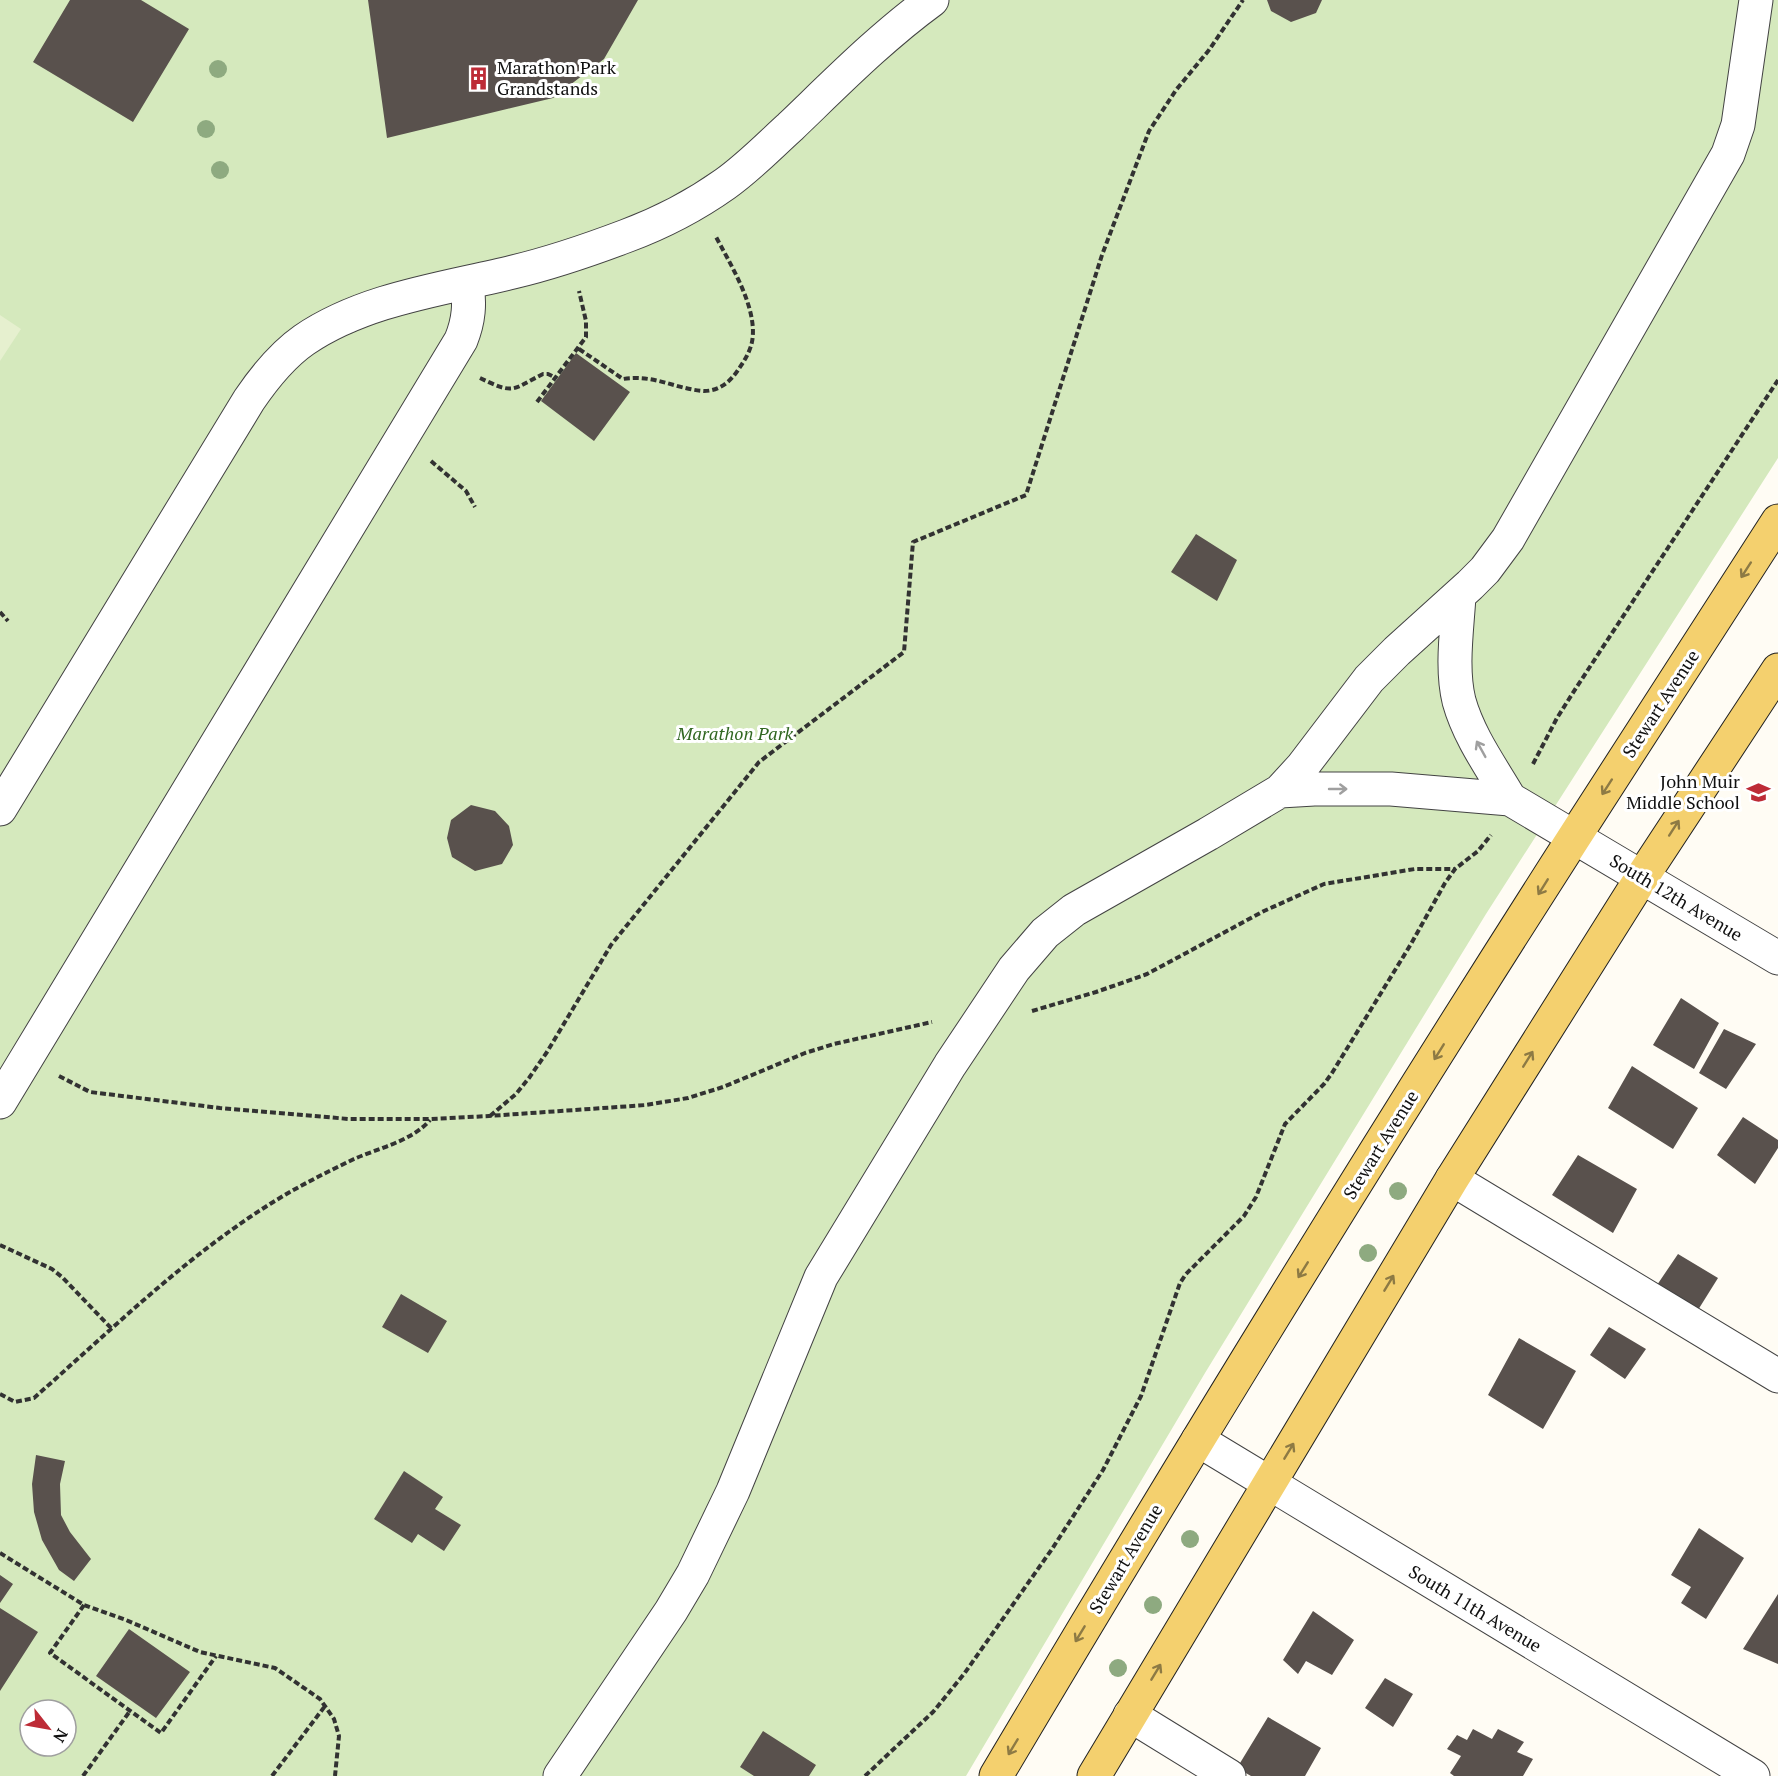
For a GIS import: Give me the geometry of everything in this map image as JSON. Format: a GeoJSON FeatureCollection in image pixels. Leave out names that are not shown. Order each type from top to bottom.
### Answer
{"type":"FeatureCollection","features":[{"type":"Feature","properties":{"kind":"main road","name":"Stewart Avenue"},"geometry":{"type":"LineString","coordinates":[[996,1776],[1198,1440],[1574,837],[1778,521]]}},
{"type":"Feature","properties":{"kind":"main road"},"geometry":{"type":"LineString","coordinates":[[1094,1776],[1452,1179],[1642,877],[1778,670]]}},
{"type":"Feature","properties":{"kind":"street"},"geometry":{"type":"LineString","coordinates":[[0,809],[249,400],[275,367],[303,341],[353,314],[397,300],[564,258],[684,211],[742,171],[861,59],[932,0]]}},
{"type":"Feature","properties":{"kind":"street"},"geometry":{"type":"LineString","coordinates":[[560,1776],[693,1574],[737,1481],[821,1277],[980,1018],[1031,947],[1060,919],[1280,791],[1302,767],[1369,679],[1396,651],[1485,570],[1509,539],[1728,154],[1737,125],[1756,0]]}},
{"type":"Feature","properties":{"kind":"street"},"geometry":{"type":"LineString","coordinates":[[0,1102],[447,363],[466,327],[469,306],[467,283]]}},
{"type":"Feature","properties":{"kind":"street"},"geometry":{"type":"LineString","coordinates":[[1459,596],[1456,660],[1459,699],[1464,717],[1510,799]]}},
{"type":"Feature","properties":{"kind":"street"},"geometry":{"type":"LineString","coordinates":[[1280,791],[1391,789],[1510,799]]}},
{"type":"Feature","properties":{"kind":"street","name":"South 12th Avenue"},"geometry":{"type":"LineString","coordinates":[[1510,799],[1778,958]]}},
{"type":"Feature","properties":{"kind":"street"},"geometry":{"type":"LineString","coordinates":[[1452,1179],[1778,1376]]}},
{"type":"Feature","properties":{"kind":"street","name":"South 11th Avenue"},"geometry":{"type":"LineString","coordinates":[[1198,1440],[1753,1776]]}},
{"type":"Feature","properties":{"kind":"street"},"geometry":{"type":"LineString","coordinates":[[1130,1715],[1229,1776]]}},
{"type":"Feature","properties":{"kind":"path"},"geometry":{"type":"LineString","coordinates":[[489,1116],[516,1094],[529,1078],[611,945],[759,762],[904,652],[913,542],[1026,495],[1102,255],[1149,131],[1176,90],[1209,50],[1243,0]]}},
{"type":"Feature","properties":{"kind":"path"},"geometry":{"type":"LineString","coordinates":[[579,349],[623,379],[642,377],[705,391],[723,386],[732,379],[748,354],[752,321],[748,305],[731,265],[698,202]]}},
{"type":"Feature","properties":{"kind":"path"},"geometry":{"type":"LineString","coordinates":[[537,402],[586,337],[586,321],[580,294],[564,258]]}},
{"type":"Feature","properties":{"kind":"path"},"geometry":{"type":"LineString","coordinates":[[447,363],[507,390],[517,389],[543,374],[556,378]]}},
{"type":"Feature","properties":{"kind":"path"},"geometry":{"type":"LineString","coordinates":[[1533,764],[1569,698],[1778,381]]}},
{"type":"Feature","properties":{"kind":"path"},"geometry":{"type":"LineString","coordinates":[[401,440],[435,463],[458,483],[476,507]]}},
{"type":"Feature","properties":{"kind":"path"},"geometry":{"type":"LineString","coordinates":[[0,612],[9,621]]}},
{"type":"Feature","properties":{"kind":"path"},"geometry":{"type":"LineString","coordinates":[[865,1776],[947,1696],[1052,1549],[1103,1470],[1129,1421],[1141,1396],[1180,1283],[1250,1207],[1256,1197],[1280,1131],[1291,1116],[1324,1084],[1332,1073],[1411,944],[1445,883],[1455,869],[1478,850],[1488,838]]}},
{"type":"Feature","properties":{"kind":"path"},"geometry":{"type":"LineString","coordinates":[[27,1057],[79,1088],[103,1095],[317,1117],[431,1119],[646,1105],[688,1098],[788,1059],[834,1044],[916,1024],[1010,1016],[1045,1008],[1138,977],[1264,911],[1324,884],[1415,869],[1455,869]]}},
{"type":"Feature","properties":{"kind":"path"},"geometry":{"type":"LineString","coordinates":[[0,1394],[15,1402],[34,1398],[209,1246],[268,1205],[323,1174],[412,1135],[431,1119]]}},
{"type":"Feature","properties":{"kind":"path"},"geometry":{"type":"LineString","coordinates":[[0,1245],[52,1269],[112,1329]]}},
{"type":"Feature","properties":{"kind":"path"},"geometry":{"type":"LineString","coordinates":[[0,1553],[84,1605],[126,1620],[191,1649],[275,1668],[313,1693],[325,1706],[339,1729],[335,1776]]}},
{"type":"Feature","properties":{"kind":"path"},"geometry":{"type":"LineString","coordinates":[[84,1605],[50,1653],[161,1733],[216,1656]]}},
{"type":"Feature","properties":{"kind":"path"},"geometry":{"type":"LineString","coordinates":[[272,1776],[325,1706]]}},
{"type":"Feature","properties":{"kind":"path"},"geometry":{"type":"LineString","coordinates":[[83,1776],[130,1711]]}},
{"type":"Feature","properties":{"kind":"green space","name":"Marathon Park"},"geometry":{"type":"Polygon","coordinates":[[[0,0],[1778,0],[1778,458],[1486,914],[1205,1373],[966,1776],[0,1776],[0,0]]]}},
{"type":"Feature","properties":{"kind":"green space"},"geometry":{"type":"Polygon","coordinates":[[[0,315],[21,329],[0,361],[0,315]]]}},
{"type":"Feature","properties":{"kind":"building"},"geometry":{"type":"Polygon","coordinates":[[[70,0],[141,0],[189,29],[133,122],[33,62],[70,0]]]}},
{"type":"Feature","properties":{"kind":"building","name":"Marathon Park Grandstands"},"geometry":{"type":"Polygon","coordinates":[[[368,0],[638,0],[604,59],[553,98],[387,138],[368,0]]]}},
{"type":"Feature","properties":{"kind":"building"},"geometry":{"type":"Polygon","coordinates":[[[1267,0],[1322,0],[1316,13],[1291,22],[1271,11],[1267,0]]]}},
{"type":"Feature","properties":{"kind":"building"},"geometry":{"type":"Polygon","coordinates":[[[576,353],[630,392],[594,441],[541,401],[576,353]]]}},
{"type":"Feature","properties":{"kind":"building"},"geometry":{"type":"Polygon","coordinates":[[[1196,534],[1237,560],[1217,601],[1171,572],[1196,534]]]}},
{"type":"Feature","properties":{"kind":"building"},"geometry":{"type":"Polygon","coordinates":[[[471,805],[495,811],[509,826],[513,845],[502,864],[475,871],[452,857],[447,838],[451,820],[471,805]]]}},
{"type":"Feature","properties":{"kind":"building"},"geometry":{"type":"Polygon","coordinates":[[[1681,998],[1719,1023],[1694,1069],[1653,1045],[1681,998]]]}},
{"type":"Feature","properties":{"kind":"building"},"geometry":{"type":"Polygon","coordinates":[[[1724,1029],[1756,1044],[1726,1089],[1699,1073],[1724,1029]]]}},
{"type":"Feature","properties":{"kind":"building"},"geometry":{"type":"Polygon","coordinates":[[[1632,1066],[1698,1108],[1673,1149],[1608,1108],[1632,1066]]]}},
{"type":"Feature","properties":{"kind":"building"},"geometry":{"type":"Polygon","coordinates":[[[1743,1117],[1778,1140],[1778,1148],[1755,1184],[1717,1155],[1743,1117]]]}},
{"type":"Feature","properties":{"kind":"building"},"geometry":{"type":"Polygon","coordinates":[[[1578,1155],[1637,1189],[1613,1233],[1552,1195],[1578,1155]]]}},
{"type":"Feature","properties":{"kind":"building"},"geometry":{"type":"Polygon","coordinates":[[[1678,1254],[1718,1278],[1698,1310],[1657,1285],[1678,1254]]]}},
{"type":"Feature","properties":{"kind":"building"},"geometry":{"type":"Polygon","coordinates":[[[401,1294],[447,1321],[428,1353],[382,1327],[401,1294]]]}},
{"type":"Feature","properties":{"kind":"building"},"geometry":{"type":"Polygon","coordinates":[[[1609,1327],[1646,1349],[1625,1379],[1590,1355],[1609,1327]]]}},
{"type":"Feature","properties":{"kind":"building"},"geometry":{"type":"Polygon","coordinates":[[[1519,1338],[1576,1371],[1543,1429],[1488,1395],[1519,1338]]]}},
{"type":"Feature","properties":{"kind":"building"},"geometry":{"type":"Polygon","coordinates":[[[36,1455],[65,1461],[60,1484],[61,1515],[70,1532],[91,1559],[74,1581],[59,1570],[42,1540],[34,1512],[32,1484],[36,1455]]]}},
{"type":"Feature","properties":{"kind":"building"},"geometry":{"type":"Polygon","coordinates":[[[404,1471],[443,1497],[435,1509],[461,1525],[444,1551],[418,1534],[412,1543],[374,1519],[404,1471]]]}},
{"type":"Feature","properties":{"kind":"building"},"geometry":{"type":"Polygon","coordinates":[[[1699,1528],[1744,1558],[1706,1619],[1681,1603],[1691,1587],[1671,1575],[1699,1528]]]}},
{"type":"Feature","properties":{"kind":"building"},"geometry":{"type":"Polygon","coordinates":[[[0,1575],[13,1584],[0,1603],[0,1575]]]}},
{"type":"Feature","properties":{"kind":"building"},"geometry":{"type":"Polygon","coordinates":[[[1778,1594],[1778,1664],[1743,1649],[1778,1594]]]}},
{"type":"Feature","properties":{"kind":"building"},"geometry":{"type":"Polygon","coordinates":[[[0,1608],[38,1632],[0,1691],[0,1608]]]}},
{"type":"Feature","properties":{"kind":"building"},"geometry":{"type":"Polygon","coordinates":[[[1313,1611],[1354,1640],[1332,1675],[1306,1661],[1298,1674],[1283,1660],[1313,1611]]]}},
{"type":"Feature","properties":{"kind":"building"},"geometry":{"type":"Polygon","coordinates":[[[129,1629],[190,1672],[156,1718],[96,1676],[129,1629]]]}},
{"type":"Feature","properties":{"kind":"building"},"geometry":{"type":"Polygon","coordinates":[[[1385,1678],[1413,1694],[1393,1727],[1365,1708],[1385,1678]]]}},
{"type":"Feature","properties":{"kind":"building"},"geometry":{"type":"Polygon","coordinates":[[[1268,1717],[1321,1748],[1305,1776],[1251,1776],[1237,1768],[1268,1717]]]}},
{"type":"Feature","properties":{"kind":"building"},"geometry":{"type":"Polygon","coordinates":[[[1473,1729],[1492,1739],[1498,1729],[1524,1742],[1517,1752],[1533,1759],[1523,1776],[1454,1776],[1450,1773],[1461,1756],[1447,1749],[1457,1735],[1467,1740],[1473,1729]]]}},
{"type":"Feature","properties":{"kind":"building"},"geometry":{"type":"Polygon","coordinates":[[[763,1731],[816,1765],[809,1776],[754,1776],[740,1767],[763,1731]]]}},
{"type":"Feature","properties":{"kind":"place","name":"Marathon Park Grandstands"},"geometry":{"type":"Point","coordinates":[479,78]}},
{"type":"Feature","properties":{"kind":"place","name":"John Muir Middle School"},"geometry":{"type":"Point","coordinates":[1758,792]}}]}
